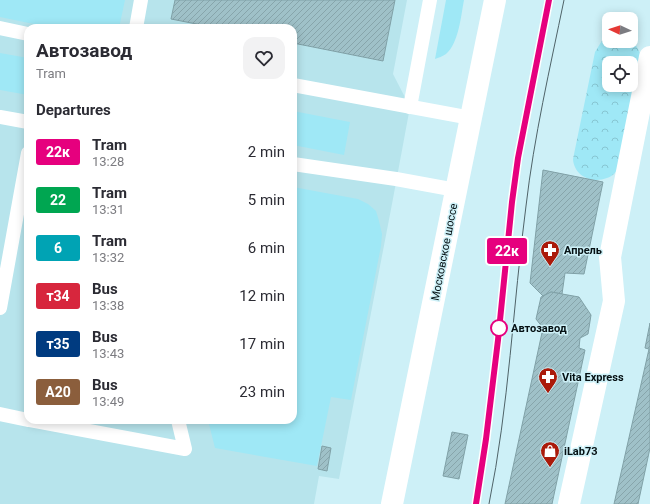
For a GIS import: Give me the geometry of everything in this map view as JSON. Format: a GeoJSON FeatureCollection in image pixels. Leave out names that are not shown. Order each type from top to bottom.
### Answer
{"type":"FeatureCollection","features":[{"type":"Feature","properties":{"kind":"main road","name":"Московское шоссе"},"geometry":{"type":"LineString","coordinates":[[392,504],[495,0]]}},
{"type":"Feature","properties":{"kind":"main road"},"geometry":{"type":"LineString","coordinates":[[569,504],[614,301],[610,257],[650,57]]}},
{"type":"Feature","properties":{"kind":"lane"},"geometry":{"type":"LineString","coordinates":[[137,24],[141,0]]}},
{"type":"Feature","properties":{"kind":"lane"},"geometry":{"type":"LineString","coordinates":[[410,107],[430,0]]}},
{"type":"Feature","properties":{"kind":"lane"},"geometry":{"type":"LineString","coordinates":[[0,28],[24,33]]}},
{"type":"Feature","properties":{"kind":"lane"},"geometry":{"type":"LineString","coordinates":[[297,86],[471,118]]}},
{"type":"Feature","properties":{"kind":"lane"},"geometry":{"type":"LineString","coordinates":[[0,117],[24,121]]}},
{"type":"Feature","properties":{"kind":"lane"},"geometry":{"type":"LineString","coordinates":[[297,165],[396,179],[456,190]]}},
{"type":"Feature","properties":{"kind":"lane"},"geometry":{"type":"LineString","coordinates":[[0,308],[24,175]]}},
{"type":"Feature","properties":{"kind":"lane"},"geometry":{"type":"LineString","coordinates":[[0,414],[24,419]]}},
{"type":"Feature","properties":{"kind":"lane"},"geometry":{"type":"LineString","coordinates":[[51,424],[185,449],[179,424]]}},
{"type":"Feature","properties":{"kind":"shaded area"},"geometry":{"type":"Polygon","coordinates":[[[0,0],[407,0],[393,74],[410,107],[339,479],[319,476],[314,504],[0,504],[0,0]]]}},
{"type":"Feature","properties":{"kind":"green space"},"geometry":{"type":"Polygon","coordinates":[[[0,0],[125,0],[120,24],[34,24],[0,17],[0,0]]]}},
{"type":"Feature","properties":{"kind":"green space"},"geometry":{"type":"Polygon","coordinates":[[[446,0],[464,0],[459,28],[454,43],[446,54],[435,59],[446,0]]]}},
{"type":"Feature","properties":{"kind":"green space"},"geometry":{"type":"Polygon","coordinates":[[[602,41],[602,48],[638,48],[641,57],[638,72],[638,56],[602,56],[602,92],[634,92],[619,167],[611,176],[601,180],[590,179],[580,174],[574,165],[573,159],[595,52],[602,41]]]}},
{"type":"Feature","properties":{"kind":"green space"},"geometry":{"type":"Polygon","coordinates":[[[0,53],[24,57],[24,94],[0,90],[0,53]]]}},
{"type":"Feature","properties":{"kind":"green space"},"geometry":{"type":"Polygon","coordinates":[[[297,112],[350,122],[344,155],[297,146],[297,112]]]}},
{"type":"Feature","properties":{"kind":"green space"},"geometry":{"type":"Polygon","coordinates":[[[297,188],[358,199],[368,204],[376,211],[382,234],[381,246],[351,400],[331,397],[317,466],[215,448],[209,424],[297,424],[297,188]]]}},
{"type":"Feature","properties":{"kind":"building"},"geometry":{"type":"Polygon","coordinates":[[[175,0],[395,0],[383,61],[297,44],[297,24],[197,24],[171,19],[175,0]]]}},
{"type":"Feature","properties":{"kind":"building"},"geometry":{"type":"Polygon","coordinates":[[[543,170],[603,182],[584,274],[565,273],[562,294],[551,292],[543,296],[530,283],[543,170]]]}},
{"type":"Feature","properties":{"kind":"building"},"geometry":{"type":"Polygon","coordinates":[[[551,292],[579,297],[591,315],[588,334],[580,338],[579,348],[585,350],[552,504],[505,504],[543,328],[536,319],[541,297],[551,292]]]}},
{"type":"Feature","properties":{"kind":"building"},"geometry":{"type":"Polygon","coordinates":[[[650,323],[650,448],[638,504],[614,504],[649,349],[645,348],[650,323]]]}},
{"type":"Feature","properties":{"kind":"building"},"geometry":{"type":"Polygon","coordinates":[[[452,432],[468,435],[459,479],[443,476],[452,432]]]}},
{"type":"Feature","properties":{"kind":"building"},"geometry":{"type":"Polygon","coordinates":[[[322,446],[331,448],[327,471],[318,469],[322,446]]]}},
{"type":"Feature","properties":{"kind":"tram line"},"geometry":{"type":"LineString","coordinates":[[476,504],[486,439],[518,158],[549,0]]}},
{"type":"Feature","properties":{"kind":"tram line","name":"22к"},"geometry":{"type":"LineString","coordinates":[[476,504],[486,439],[518,158],[549,0]]}},
{"type":"Feature","properties":{"kind":"tram line"},"geometry":{"type":"LineString","coordinates":[[489,504],[496,467],[506,393],[529,180],[564,0]]}},
{"type":"Feature","properties":{"kind":"place","name":"Апрель"},"geometry":{"type":"Point","coordinates":[550,267]}},
{"type":"Feature","properties":{"kind":"place","name":"Автозавод"},"geometry":{"type":"Point","coordinates":[499,328]}},
{"type":"Feature","properties":{"kind":"place","name":"Vita Express"},"geometry":{"type":"Point","coordinates":[548,394]}},
{"type":"Feature","properties":{"kind":"place","name":"iLab73"},"geometry":{"type":"Point","coordinates":[550,468]}}]}
